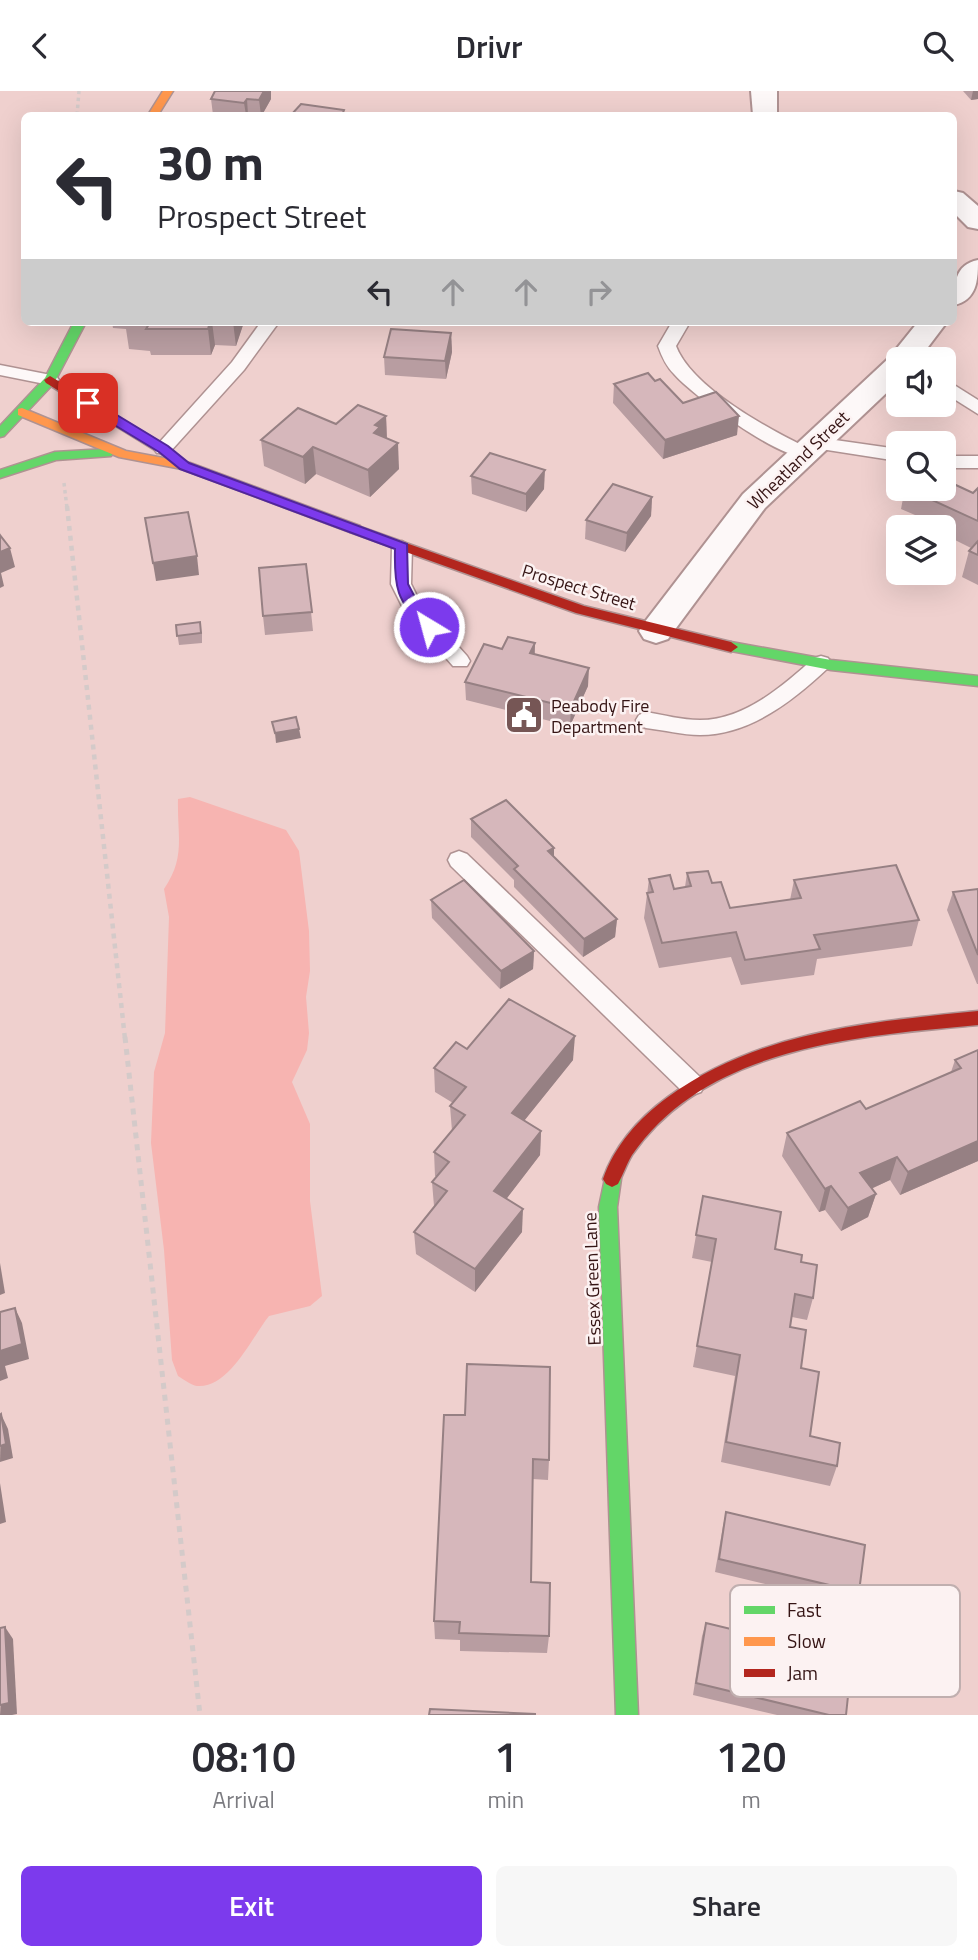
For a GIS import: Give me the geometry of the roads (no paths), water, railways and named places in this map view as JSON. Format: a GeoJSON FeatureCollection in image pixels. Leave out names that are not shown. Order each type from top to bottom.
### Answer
{"type":"FeatureCollection","features":[{"type":"Feature","properties":{"kind":"street"},"geometry":{"type":"LineString","coordinates":[[155,112],[168,91]]}},
{"type":"Feature","properties":{"kind":"street"},"geometry":{"type":"LineString","coordinates":[[764,91],[765,112]]}},
{"type":"Feature","properties":{"kind":"street"},"geometry":{"type":"LineString","coordinates":[[957,202],[978,221]]}},
{"type":"Feature","properties":{"kind":"street"},"geometry":{"type":"LineString","coordinates":[[957,293],[978,268]]}},
{"type":"Feature","properties":{"kind":"street"},"geometry":{"type":"LineString","coordinates":[[0,433],[50,380],[78,326]]}},
{"type":"Feature","properties":{"kind":"street"},"geometry":{"type":"LineString","coordinates":[[913,347],[930,326]]}},
{"type":"Feature","properties":{"kind":"street","name":"Wheatland Street"},"geometry":{"type":"LineString","coordinates":[[656,631],[754,501],[886,376]]}},
{"type":"Feature","properties":{"kind":"street","name":"Prospect Street"},"geometry":{"type":"LineString","coordinates":[[50,380],[163,449],[185,466]]}},
{"type":"Feature","properties":{"kind":"street","name":"Prospect Street"},"geometry":{"type":"LineString","coordinates":[[22,412],[123,454],[185,466],[581,610],[656,631],[821,663],[978,681]]}},
{"type":"Feature","properties":{"kind":"street"},"geometry":{"type":"LineString","coordinates":[[0,474],[55,456],[123,454]]}},
{"type":"Feature","properties":{"kind":"street","name":"Essex Green Lane"},"geometry":{"type":"LineString","coordinates":[[627,1715],[608,1207],[614,1171],[638,1135],[692,1085],[757,1053],[799,1040],[978,1018]]}},
{"type":"Feature","properties":{"kind":"lane"},"geometry":{"type":"LineString","coordinates":[[163,449],[238,366],[267,326]]}},
{"type":"Feature","properties":{"kind":"lane"},"geometry":{"type":"LineString","coordinates":[[679,326],[667,346],[673,362],[682,373],[756,430],[809,448],[886,454]]}},
{"type":"Feature","properties":{"kind":"lane"},"geometry":{"type":"LineString","coordinates":[[0,370],[50,380]]}},
{"type":"Feature","properties":{"kind":"lane"},"geometry":{"type":"LineString","coordinates":[[956,393],[978,409]]}},
{"type":"Feature","properties":{"kind":"lane"},"geometry":{"type":"LineString","coordinates":[[956,462],[978,462]]}},
{"type":"Feature","properties":{"kind":"lane"},"geometry":{"type":"LineString","coordinates":[[402,547],[401,584],[414,610],[460,661]]}},
{"type":"Feature","properties":{"kind":"lane"},"geometry":{"type":"LineString","coordinates":[[646,720],[709,728],[745,716],[796,686],[821,663]]}},
{"type":"Feature","properties":{"kind":"lane"},"geometry":{"type":"LineString","coordinates":[[459,860],[692,1085]]}},
{"type":"Feature","properties":{"kind":"place","name":"Peabody Fire Department"},"geometry":{"type":"Point","coordinates":[524,715]}}]}
